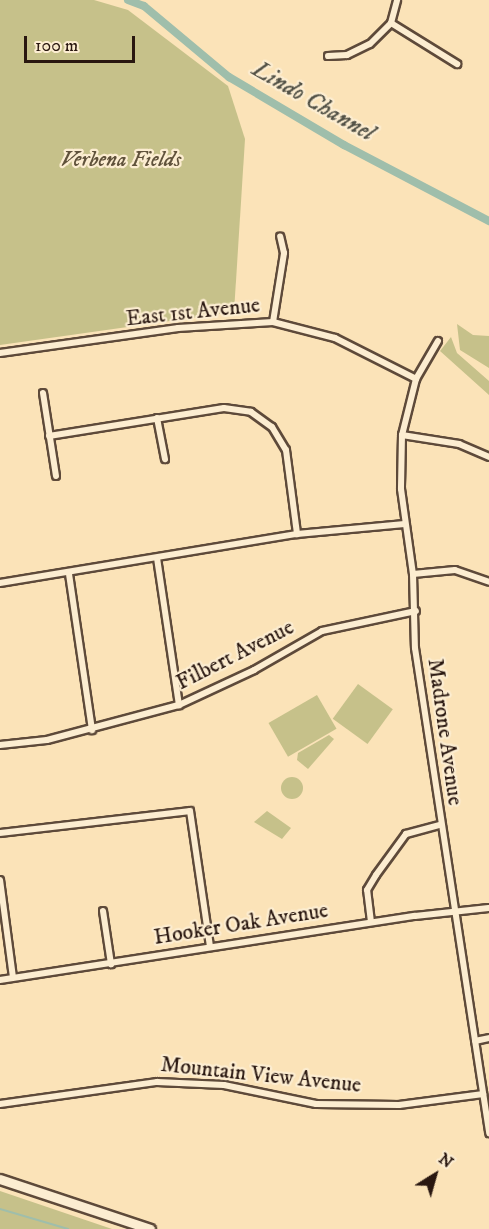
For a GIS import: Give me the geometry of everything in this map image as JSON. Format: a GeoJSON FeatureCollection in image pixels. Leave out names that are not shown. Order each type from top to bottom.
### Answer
{"type":"FeatureCollection","features":[{"type":"Feature","properties":{"kind":"street"},"geometry":{"type":"LineString","coordinates":[[328,56],[360,50],[391,23],[397,0]]}},
{"type":"Feature","properties":{"kind":"street"},"geometry":{"type":"LineString","coordinates":[[391,23],[457,64]]}},
{"type":"Feature","properties":{"kind":"street"},"geometry":{"type":"LineString","coordinates":[[273,322],[284,253],[280,236]]}},
{"type":"Feature","properties":{"kind":"street","name":"East 1st Avenue"},"geometry":{"type":"LineString","coordinates":[[0,354],[178,328],[273,322],[335,338],[416,379]]}},
{"type":"Feature","properties":{"kind":"street","name":"Madrone Avenue"},"geometry":{"type":"LineString","coordinates":[[438,341],[416,379],[402,435],[405,524],[416,611],[415,648],[440,825],[489,1133]]}},
{"type":"Feature","properties":{"kind":"street"},"geometry":{"type":"LineString","coordinates":[[43,393],[56,476]]}},
{"type":"Feature","properties":{"kind":"street"},"geometry":{"type":"LineString","coordinates":[[49,436],[224,408],[262,418],[286,450],[297,534]]}},
{"type":"Feature","properties":{"kind":"street"},"geometry":{"type":"LineString","coordinates":[[157,418],[165,459]]}},
{"type":"Feature","properties":{"kind":"street"},"geometry":{"type":"LineString","coordinates":[[402,435],[459,444],[489,457]]}},
{"type":"Feature","properties":{"kind":"street"},"geometry":{"type":"LineString","coordinates":[[0,583],[69,574],[297,534],[405,524]]}},
{"type":"Feature","properties":{"kind":"street"},"geometry":{"type":"LineString","coordinates":[[157,558],[179,705]]}},
{"type":"Feature","properties":{"kind":"street"},"geometry":{"type":"LineString","coordinates":[[413,574],[455,570],[489,582]]}},
{"type":"Feature","properties":{"kind":"street"},"geometry":{"type":"LineString","coordinates":[[69,574],[92,730]]}},
{"type":"Feature","properties":{"kind":"street","name":"Filbert Avenue"},"geometry":{"type":"LineString","coordinates":[[0,745],[28,744],[92,730],[179,705],[254,670],[322,631],[416,611]]}},
{"type":"Feature","properties":{"kind":"street"},"geometry":{"type":"LineString","coordinates":[[0,833],[190,812],[210,947]]}},
{"type":"Feature","properties":{"kind":"street"},"geometry":{"type":"LineString","coordinates":[[371,922],[367,890],[376,875],[406,834],[440,825]]}},
{"type":"Feature","properties":{"kind":"street"},"geometry":{"type":"LineString","coordinates":[[0,880],[13,977]]}},
{"type":"Feature","properties":{"kind":"street","name":"Hooker Oak Avenue"},"geometry":{"type":"LineString","coordinates":[[0,980],[371,922],[489,909]]}},
{"type":"Feature","properties":{"kind":"street"},"geometry":{"type":"LineString","coordinates":[[103,911],[111,964]]}},
{"type":"Feature","properties":{"kind":"street"},"geometry":{"type":"LineString","coordinates":[[475,1041],[489,1038]]}},
{"type":"Feature","properties":{"kind":"street","name":"Mountain View Avenue"},"geometry":{"type":"LineString","coordinates":[[0,1104],[157,1082],[224,1085],[316,1104],[399,1105],[483,1094]]}},
{"type":"Feature","properties":{"kind":"street"},"geometry":{"type":"LineString","coordinates":[[0,1179],[150,1229]]}},
{"type":"Feature","properties":{"kind":"green space","name":"Verbena Fields"},"geometry":{"type":"Polygon","coordinates":[[[0,0],[94,0],[128,10],[228,86],[245,139],[234,312],[0,345],[0,0]]]}},
{"type":"Feature","properties":{"kind":"green space"},"geometry":{"type":"Polygon","coordinates":[[[457,324],[473,335],[489,336],[489,368],[460,350],[457,324]]]}},
{"type":"Feature","properties":{"kind":"green space"},"geometry":{"type":"Polygon","coordinates":[[[451,337],[457,353],[489,381],[489,395],[440,351],[451,337]]]}},
{"type":"Feature","properties":{"kind":"green space"},"geometry":{"type":"Polygon","coordinates":[[[358,684],[393,709],[368,744],[333,719],[358,684]]]}},
{"type":"Feature","properties":{"kind":"green space"},"geometry":{"type":"Polygon","coordinates":[[[317,695],[336,729],[288,757],[269,723],[317,695]]]}},
{"type":"Feature","properties":{"kind":"green space"},"geometry":{"type":"Polygon","coordinates":[[[329,735],[334,739],[308,769],[297,760],[298,753],[329,735]]]}},
{"type":"Feature","properties":{"kind":"green space"},"geometry":{"type":"Polygon","coordinates":[[[292,777],[300,780],[303,788],[300,796],[292,799],[284,796],[281,788],[284,780],[292,777]]]}},
{"type":"Feature","properties":{"kind":"green space"},"geometry":{"type":"Polygon","coordinates":[[[267,811],[291,828],[282,839],[254,822],[267,811]]]}},
{"type":"Feature","properties":{"kind":"green space"},"geometry":{"type":"Polygon","coordinates":[[[0,1191],[112,1229],[0,1229],[0,1191]]]}},
{"type":"Feature","properties":{"kind":"waterway","name":"Lindo Channel"},"geometry":{"type":"LineString","coordinates":[[128,0],[144,6],[229,77],[344,145],[489,221]]}},
{"type":"Feature","properties":{"kind":"waterway"},"geometry":{"type":"LineString","coordinates":[[0,1209],[68,1229]]}}]}
